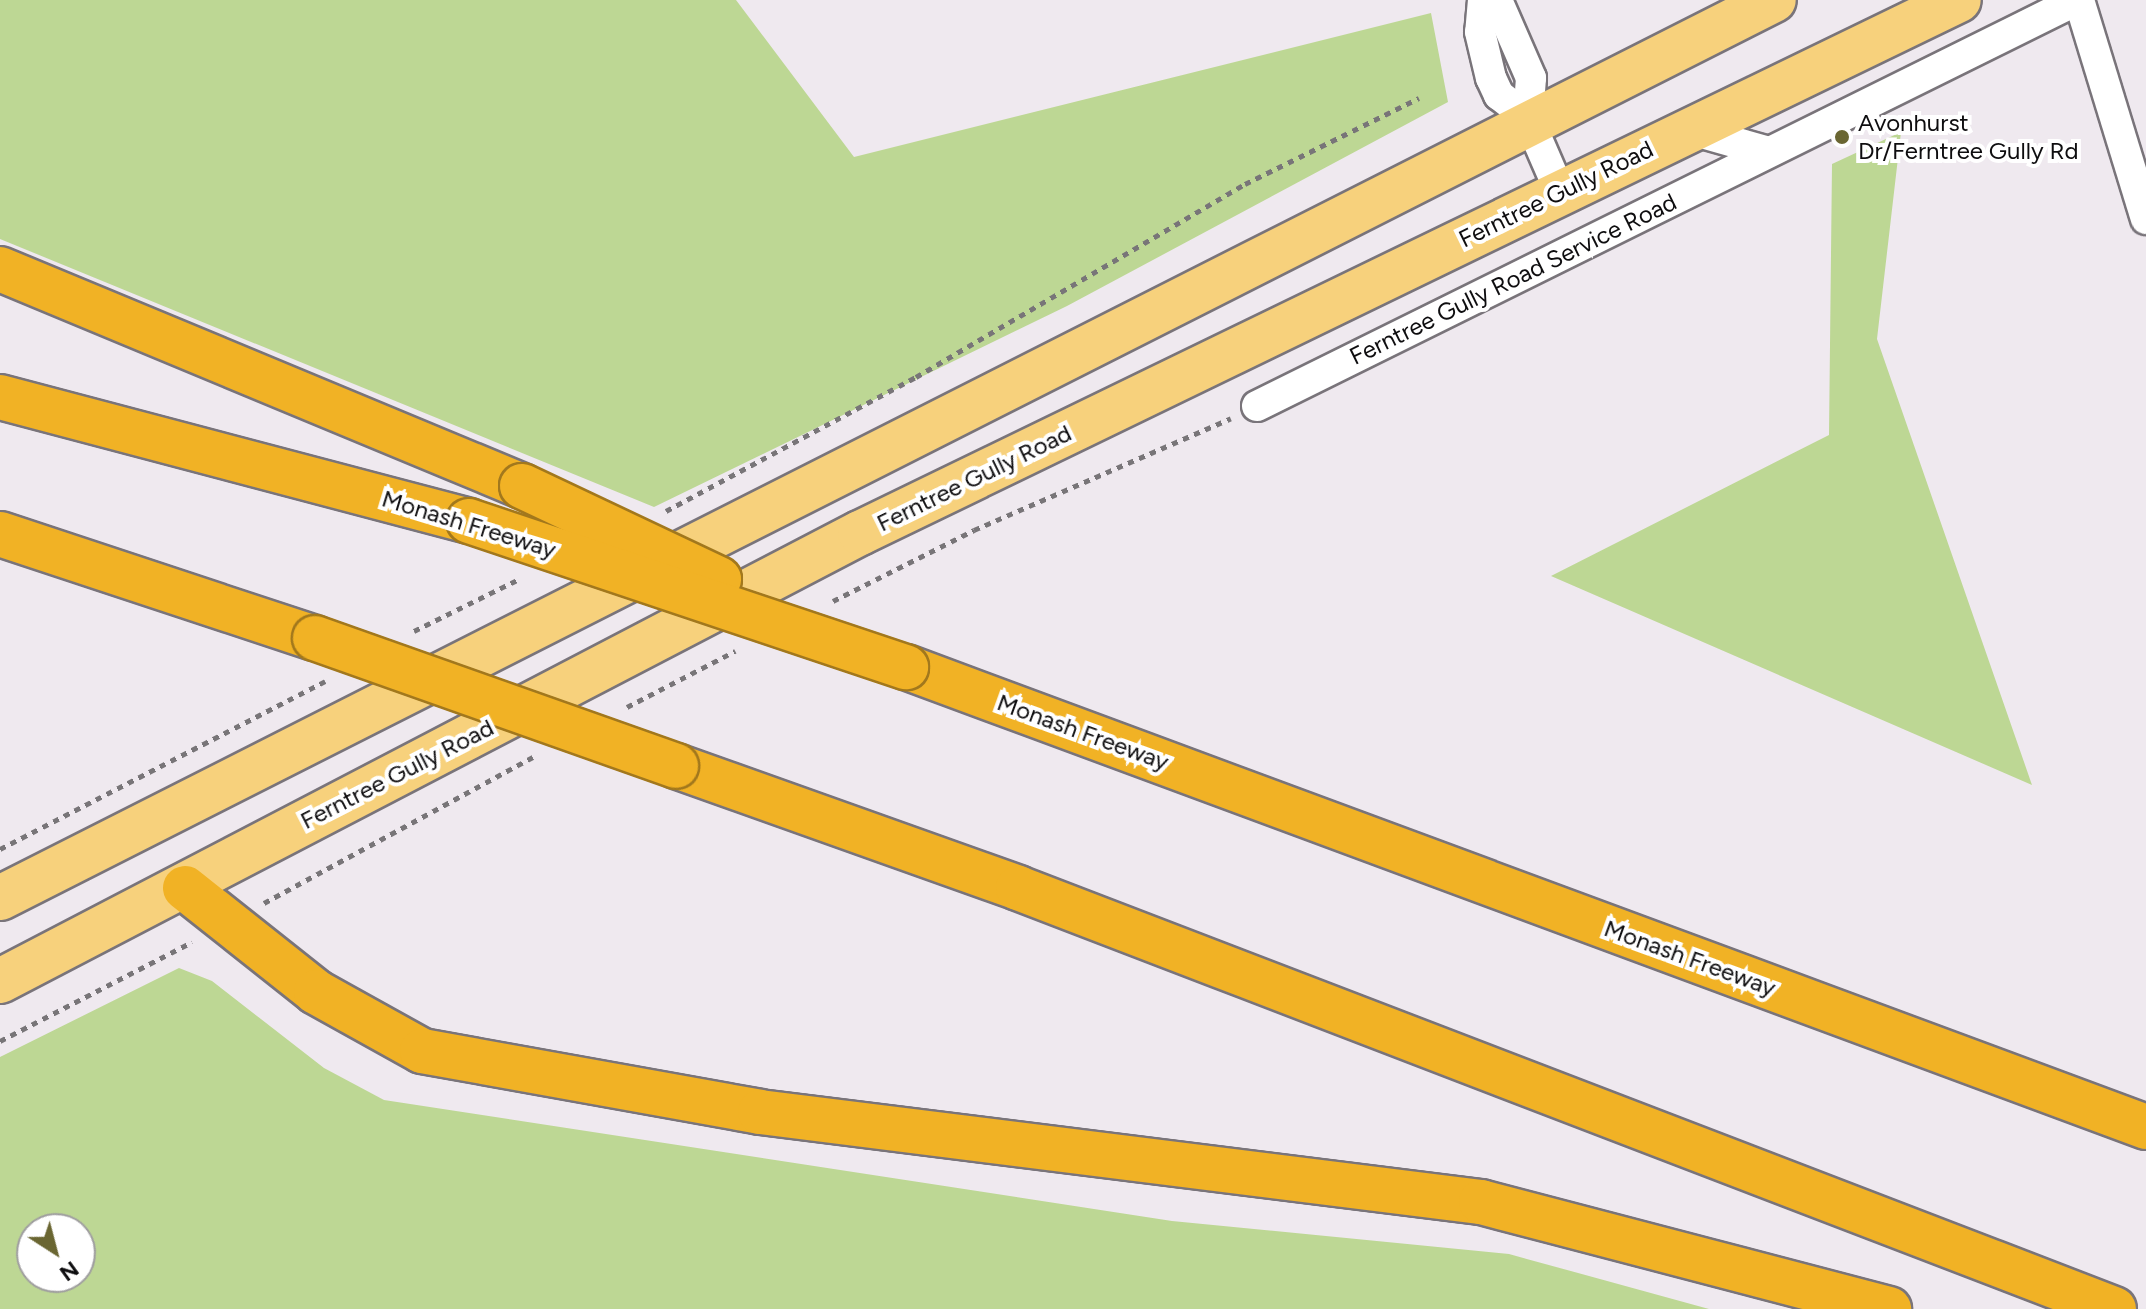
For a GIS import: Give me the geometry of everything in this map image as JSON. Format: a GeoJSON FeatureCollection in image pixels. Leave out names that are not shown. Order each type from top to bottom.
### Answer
{"type":"FeatureCollection","features":[{"type":"Feature","properties":{"kind":"highway"},"geometry":{"type":"LineString","coordinates":[[0,269],[522,486],[906,667]]}},
{"type":"Feature","properties":{"kind":"highway","name":"Monash Freeway"},"geometry":{"type":"LineString","coordinates":[[0,397],[469,521],[906,667],[2146,1127]]}},
{"type":"Feature","properties":{"kind":"highway"},"geometry":{"type":"LineString","coordinates":[[0,534],[315,638],[1018,888],[2114,1309]]}},
{"type":"Feature","properties":{"kind":"highway"},"geometry":{"type":"LineString","coordinates":[[185,888],[351,1016],[422,1051],[760,1112],[1481,1202],[1889,1309]]}},
{"type":"Feature","properties":{"kind":"main road"},"geometry":{"type":"LineString","coordinates":[[0,898],[1528,118],[1774,0]]}},
{"type":"Feature","properties":{"kind":"main road","name":"Ferntree Gully Road"},"geometry":{"type":"LineString","coordinates":[[0,981],[185,888],[860,533],[1959,0]]}},
{"type":"Feature","properties":{"kind":"street"},"geometry":{"type":"LineString","coordinates":[[1483,0],[1480,32],[1491,78],[1499,95],[1528,118]]}},
{"type":"Feature","properties":{"kind":"street"},"geometry":{"type":"LineString","coordinates":[[1497,0],[1531,78],[1528,118],[1560,192]]}},
{"type":"Feature","properties":{"kind":"street"},"geometry":{"type":"LineString","coordinates":[[2078,0],[2146,219]]}},
{"type":"Feature","properties":{"kind":"street","name":"Ferntree Gully Road Service Road"},"geometry":{"type":"LineString","coordinates":[[1257,406],[2078,0]]}},
{"type":"Feature","properties":{"kind":"street"},"geometry":{"type":"LineString","coordinates":[[1688,129],[1769,152]]}},
{"type":"Feature","properties":{"kind":"path"},"geometry":{"type":"LineString","coordinates":[[662,513],[916,377],[1245,184],[1419,98]]}},
{"type":"Feature","properties":{"kind":"path"},"geometry":{"type":"LineString","coordinates":[[399,640],[523,578]]}},
{"type":"Feature","properties":{"kind":"path"},"geometry":{"type":"LineString","coordinates":[[0,849],[331,678]]}},
{"type":"Feature","properties":{"kind":"path"},"geometry":{"type":"LineString","coordinates":[[0,1041],[230,922],[291,887]]}},
{"type":"Feature","properties":{"kind":"green space"},"geometry":{"type":"Polygon","coordinates":[[[0,0],[736,0],[854,157],[1431,13],[1448,102],[1067,306],[654,507],[0,239],[0,0]]]}},
{"type":"Feature","properties":{"kind":"green space"},"geometry":{"type":"Polygon","coordinates":[[[1901,132],[1877,339],[2032,785],[1551,576],[1829,435],[1832,164],[1901,132]]]}},
{"type":"Feature","properties":{"kind":"green space"},"geometry":{"type":"Polygon","coordinates":[[[179,968],[212,981],[324,1068],[384,1100],[1172,1221],[1509,1254],[1709,1309],[0,1309],[0,1057],[179,968]]]}},
{"type":"Feature","properties":{"kind":"place","name":"Avonhurst Dr/Ferntree Gully Rd"},"geometry":{"type":"Point","coordinates":[1842,137]}}]}
